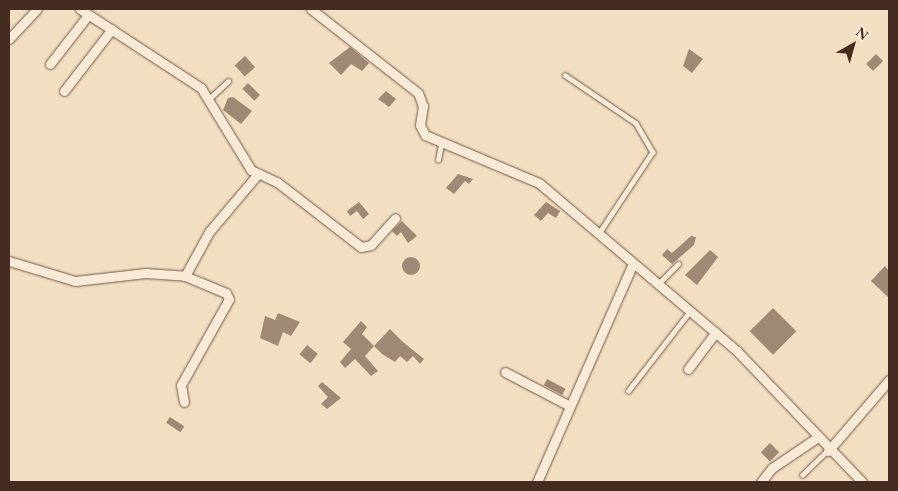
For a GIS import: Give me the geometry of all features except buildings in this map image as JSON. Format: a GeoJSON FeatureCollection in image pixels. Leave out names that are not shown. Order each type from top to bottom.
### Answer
{"type":"FeatureCollection","features":[{"type":"Feature","properties":{"kind":"street"},"geometry":{"type":"LineString","coordinates":[[9,39],[37,9]]}},
{"type":"Feature","properties":{"kind":"street"},"geometry":{"type":"LineString","coordinates":[[80,9],[201,88],[209,99],[235,148],[257,175],[277,182],[361,246],[371,245],[395,218]]}},
{"type":"Feature","properties":{"kind":"street"},"geometry":{"type":"LineString","coordinates":[[310,9],[404,78],[422,102],[422,130],[441,145],[474,153],[530,177],[598,235],[659,283],[716,332],[818,437],[828,450],[862,482]]}},
{"type":"Feature","properties":{"kind":"street"},"geometry":{"type":"LineString","coordinates":[[50,64],[88,15]]}},
{"type":"Feature","properties":{"kind":"street"},"geometry":{"type":"LineString","coordinates":[[64,91],[112,29]]}},
{"type":"Feature","properties":{"kind":"street"},"geometry":{"type":"LineString","coordinates":[[185,276],[209,232],[257,175]]}},
{"type":"Feature","properties":{"kind":"street"},"geometry":{"type":"LineString","coordinates":[[9,261],[75,280],[146,273],[185,276],[226,293],[229,299],[181,385],[184,402]]}},
{"type":"Feature","properties":{"kind":"street"},"geometry":{"type":"LineString","coordinates":[[537,482],[568,405],[633,263]]}},
{"type":"Feature","properties":{"kind":"street"},"geometry":{"type":"LineString","coordinates":[[688,369],[716,332]]}},
{"type":"Feature","properties":{"kind":"street"},"geometry":{"type":"LineString","coordinates":[[505,372],[568,405]]}},
{"type":"Feature","properties":{"kind":"street"},"geometry":{"type":"LineString","coordinates":[[828,450],[889,380]]}},
{"type":"Feature","properties":{"kind":"street"},"geometry":{"type":"LineString","coordinates":[[761,482],[772,468],[818,437]]}},
{"type":"Feature","properties":{"kind":"lane"},"geometry":{"type":"LineString","coordinates":[[565,75],[636,123],[654,152],[598,235]]}},
{"type":"Feature","properties":{"kind":"lane"},"geometry":{"type":"LineString","coordinates":[[209,99],[228,82]]}},
{"type":"Feature","properties":{"kind":"lane"},"geometry":{"type":"LineString","coordinates":[[438,160],[441,145]]}},
{"type":"Feature","properties":{"kind":"lane"},"geometry":{"type":"LineString","coordinates":[[659,283],[678,264]]}},
{"type":"Feature","properties":{"kind":"lane"},"geometry":{"type":"LineString","coordinates":[[628,391],[690,310]]}},
{"type":"Feature","properties":{"kind":"lane"},"geometry":{"type":"LineString","coordinates":[[802,475],[828,450]]}}]}
